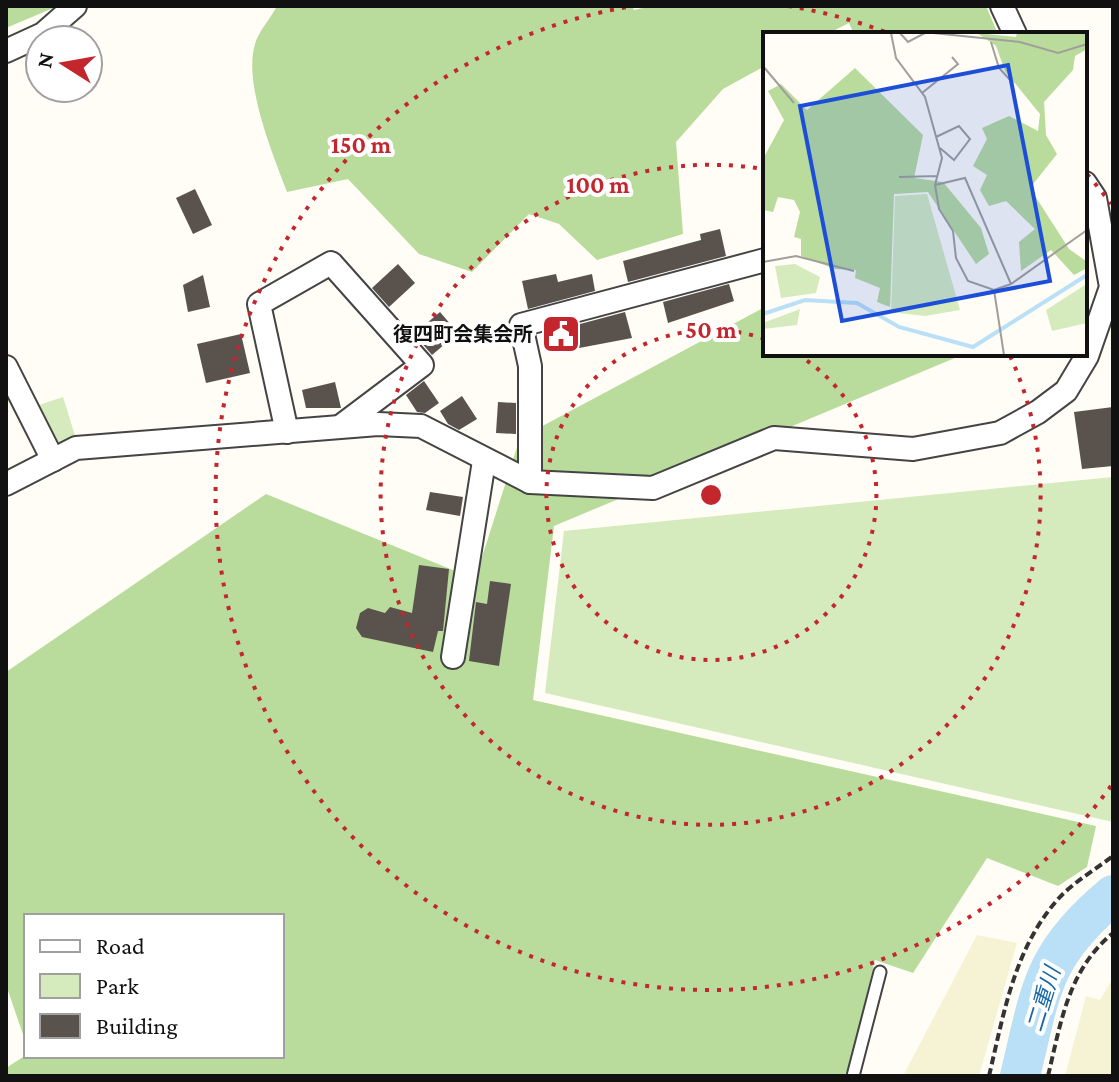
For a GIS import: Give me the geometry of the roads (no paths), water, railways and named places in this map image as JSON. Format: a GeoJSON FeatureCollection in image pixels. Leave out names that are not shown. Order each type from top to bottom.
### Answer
{"type":"FeatureCollection","features":[{"type":"Feature","properties":{"kind":"street"},"geometry":{"type":"LineString","coordinates":[[6,51],[43,34],[75,6]]}},
{"type":"Feature","properties":{"kind":"street"},"geometry":{"type":"LineString","coordinates":[[1002,6],[1014,32]]}},
{"type":"Feature","properties":{"kind":"street"},"geometry":{"type":"LineString","coordinates":[[6,484],[76,448],[341,426],[402,423],[421,426],[530,482],[653,488],[774,438],[913,449],[1000,433],[1038,412],[1066,391],[1087,356],[1112,287],[1088,194]]}},
{"type":"Feature","properties":{"kind":"street"},"geometry":{"type":"LineString","coordinates":[[530,482],[530,366],[521,325],[763,261]]}},
{"type":"Feature","properties":{"kind":"street"},"geometry":{"type":"LineString","coordinates":[[287,432],[259,304],[331,263],[422,365],[341,426]]}},
{"type":"Feature","properties":{"kind":"street"},"geometry":{"type":"LineString","coordinates":[[6,367],[53,460]]}},
{"type":"Feature","properties":{"kind":"street"},"geometry":{"type":"LineString","coordinates":[[453,657],[484,461]]}},
{"type":"Feature","properties":{"kind":"lane"},"geometry":{"type":"LineString","coordinates":[[853,1076],[880,972]]}},
{"type":"Feature","properties":{"kind":"waterway","name":"二重川"},"geometry":{"type":"LineString","coordinates":[[1020,1076],[1040,997],[1057,956],[1089,916],[1113,895]]}},
{"type":"Feature","properties":{"kind":"place","name":"復四町会集会所"},"geometry":{"type":"Point","coordinates":[561,334]}}]}
